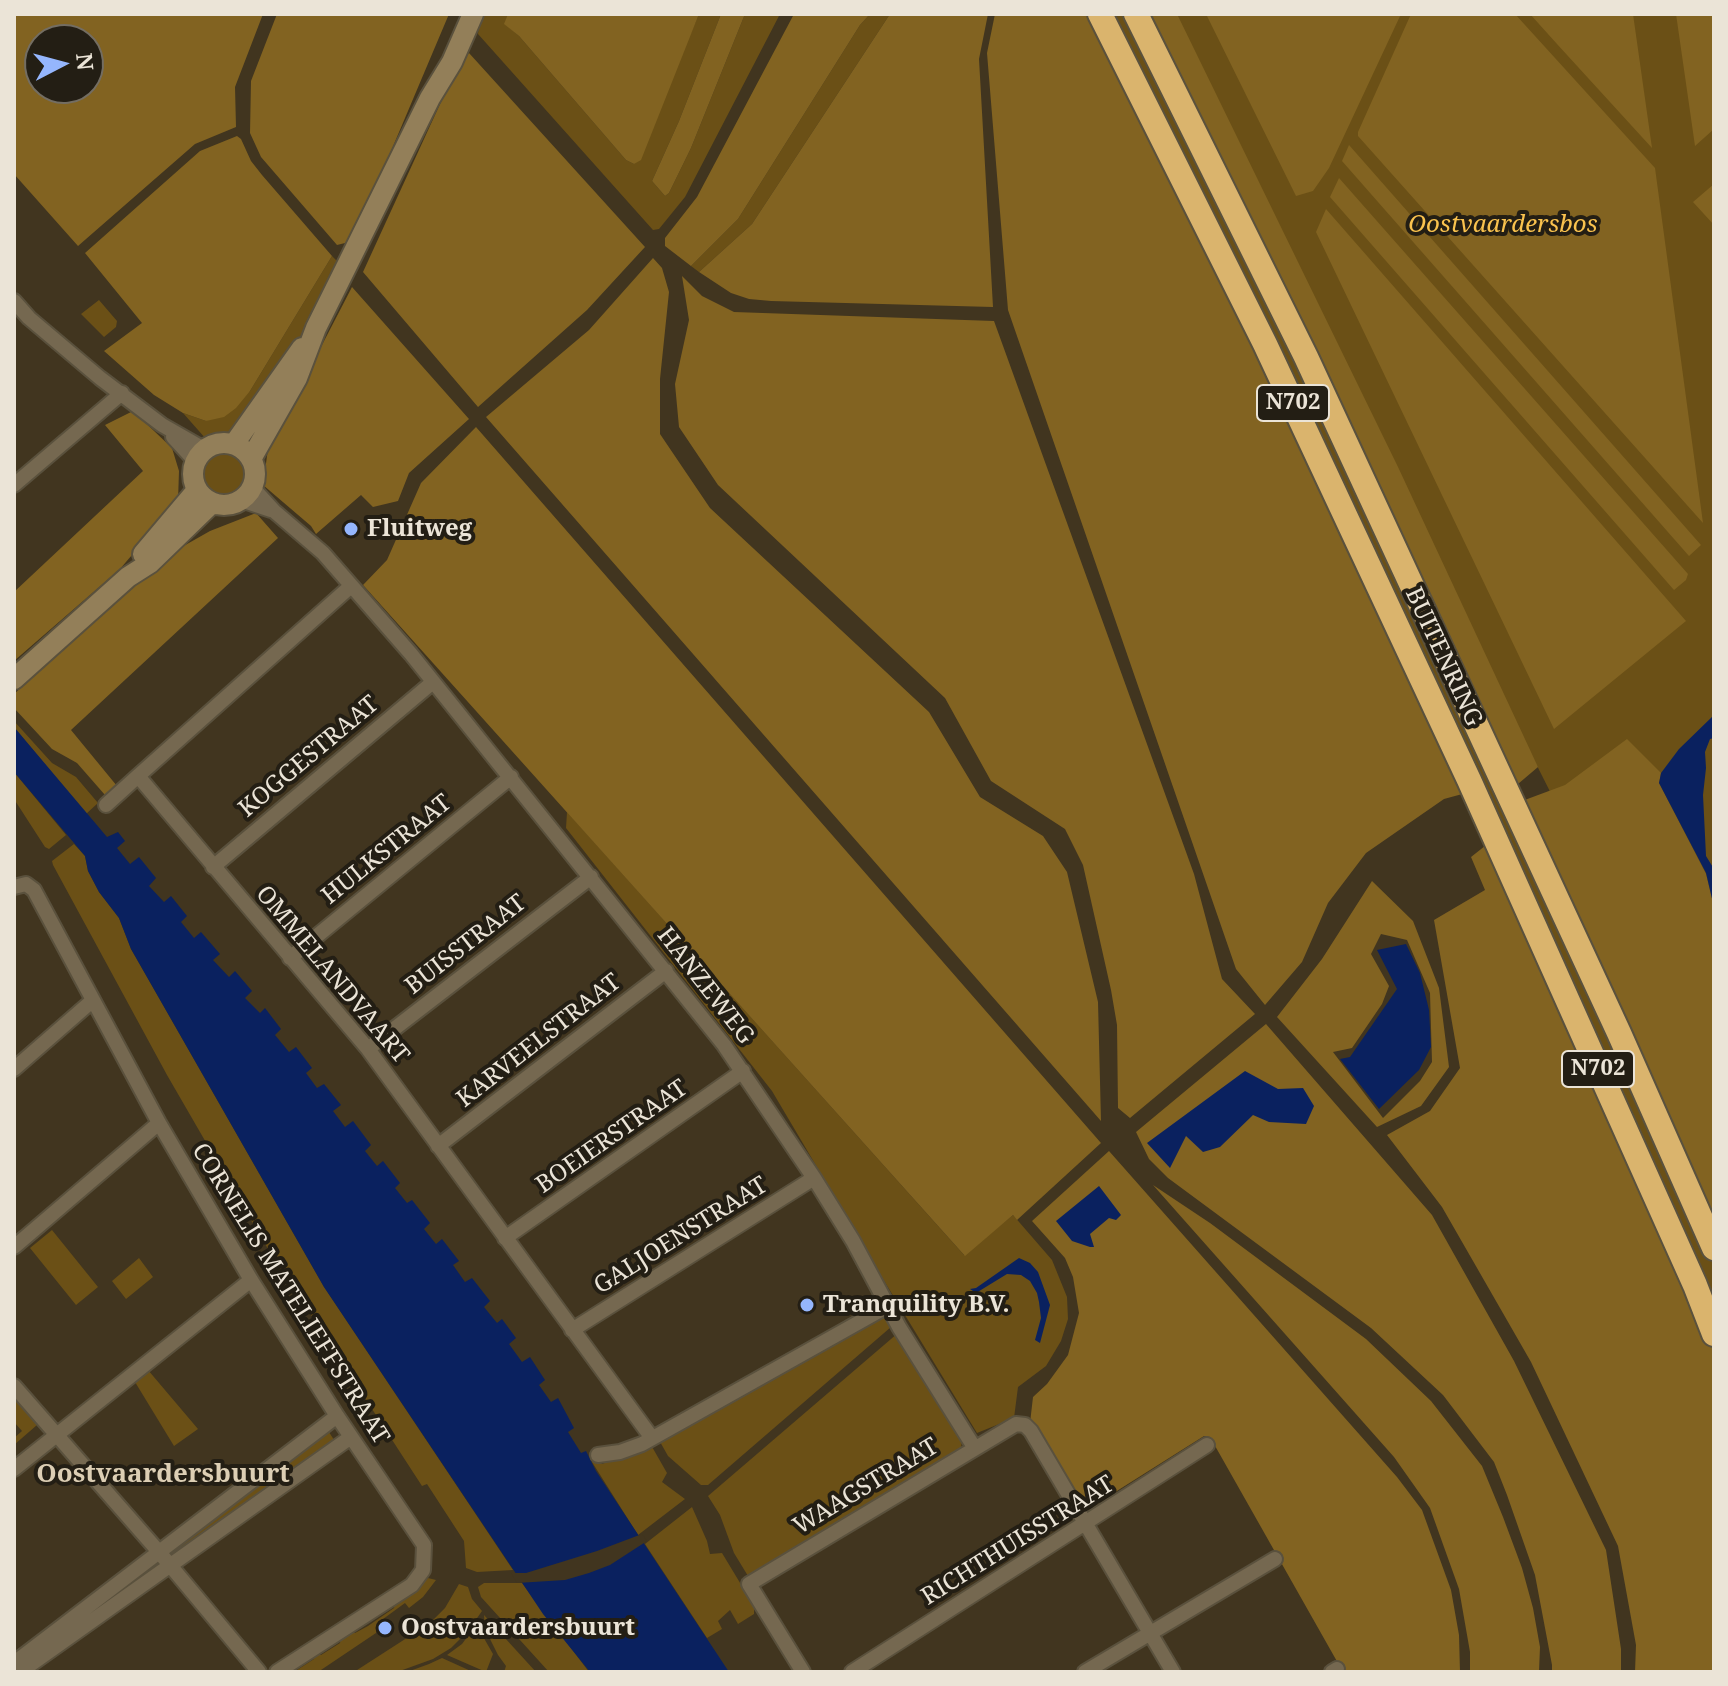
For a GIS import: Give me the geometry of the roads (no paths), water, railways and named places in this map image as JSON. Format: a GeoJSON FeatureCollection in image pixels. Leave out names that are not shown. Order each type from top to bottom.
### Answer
{"type":"FeatureCollection","features":[{"type":"Feature","properties":{"kind":"highway","name":"BUITENRING"},"geometry":{"type":"LineString","coordinates":[[1100,14],[1265,344],[1473,788],[1683,1257],[1714,1334]]}},
{"type":"Feature","properties":{"kind":"highway","name":"BUITENRING"},"geometry":{"type":"LineString","coordinates":[[1136,14],[1333,414],[1619,1033],[1714,1248]]}},
{"type":"Feature","properties":{"kind":"main road"},"geometry":{"type":"LineString","coordinates":[[430,98],[435,71],[460,14]]}},
{"type":"Feature","properties":{"kind":"main road"},"geometry":{"type":"LineString","coordinates":[[251,459],[297,378],[316,328],[430,98],[442,82],[473,14]]}},
{"type":"Feature","properties":{"kind":"main road"},"geometry":{"type":"LineString","coordinates":[[234,444],[316,328]]}},
{"type":"Feature","properties":{"kind":"main road"},"geometry":{"type":"LineString","coordinates":[[213,444],[234,444],[251,459],[255,478],[247,493],[232,504],[204,497],[193,481],[199,455],[213,444]]}},
{"type":"Feature","properties":{"kind":"main road"},"geometry":{"type":"LineString","coordinates":[[15,678],[128,577],[150,563],[204,497]]}},
{"type":"Feature","properties":{"kind":"street"},"geometry":{"type":"LineString","coordinates":[[16,306],[88,368],[199,455]]}},
{"type":"Feature","properties":{"kind":"street"},"geometry":{"type":"LineString","coordinates":[[14,485],[122,393]]}},
{"type":"Feature","properties":{"kind":"street"},"geometry":{"type":"LineString","coordinates":[[106,805],[351,586],[306,536],[247,493]]}},
{"type":"Feature","properties":{"kind":"street","name":"HANZEWEG"},"geometry":{"type":"LineString","coordinates":[[351,586],[511,777],[743,1071],[853,1241],[888,1306],[974,1447]]}},
{"type":"Feature","properties":{"kind":"street","name":"KOGGESTRAAT"},"geometry":{"type":"LineString","coordinates":[[213,867],[433,682]]}},
{"type":"Feature","properties":{"kind":"street","name":"OMMELANDVAART"},"geometry":{"type":"LineString","coordinates":[[138,776],[368,1049],[652,1438]]}},
{"type":"Feature","properties":{"kind":"street","name":"HULKSTRAAT"},"geometry":{"type":"LineString","coordinates":[[290,958],[511,777]]}},
{"type":"Feature","properties":{"kind":"street","name":"BUISSTRAAT"},"geometry":{"type":"LineString","coordinates":[[368,1049],[591,877]]}},
{"type":"Feature","properties":{"kind":"street","name":"CORNELIS MATELIEFFSTRAAT"},"geometry":{"type":"LineString","coordinates":[[20,886],[34,890],[159,1123],[251,1280],[337,1416],[420,1536],[426,1553],[423,1570],[412,1585],[277,1672]]}},
{"type":"Feature","properties":{"kind":"street","name":"KARVEELSTRAAT"},"geometry":{"type":"LineString","coordinates":[[438,1146],[666,971]]}},
{"type":"Feature","properties":{"kind":"street"},"geometry":{"type":"LineString","coordinates":[[14,1069],[92,1001]]}},
{"type":"Feature","properties":{"kind":"street","name":"BOEIERSTRAAT"},"geometry":{"type":"LineString","coordinates":[[505,1238],[743,1071]]}},
{"type":"Feature","properties":{"kind":"street"},"geometry":{"type":"LineString","coordinates":[[14,1247],[159,1123]]}},
{"type":"Feature","properties":{"kind":"street","name":"GALJOENSTRAAT"},"geometry":{"type":"LineString","coordinates":[[572,1330],[814,1178]]}},
{"type":"Feature","properties":{"kind":"street"},"geometry":{"type":"LineString","coordinates":[[14,1469],[251,1280]]}},
{"type":"Feature","properties":{"kind":"street"},"geometry":{"type":"LineString","coordinates":[[598,1455],[635,1448],[888,1306]]}},
{"type":"Feature","properties":{"kind":"street"},"geometry":{"type":"LineString","coordinates":[[14,1386],[171,1565],[259,1672]]}},
{"type":"Feature","properties":{"kind":"street"},"geometry":{"type":"LineString","coordinates":[[14,1663],[337,1416]]}},
{"type":"Feature","properties":{"kind":"street","name":"WAAGSTRAAT"},"geometry":{"type":"LineString","coordinates":[[803,1672],[749,1584],[1005,1428],[1025,1425],[1031,1431],[1085,1525]]}},
{"type":"Feature","properties":{"kind":"street"},"geometry":{"type":"LineString","coordinates":[[20,1672],[351,1437]]}},
{"type":"Feature","properties":{"kind":"street","name":"RICHTHUISSTRAAT"},"geometry":{"type":"LineString","coordinates":[[852,1672],[1207,1445]]}},
{"type":"Feature","properties":{"kind":"street"},"geometry":{"type":"LineString","coordinates":[[269,1469],[281,1487]]}},
{"type":"Feature","properties":{"kind":"street"},"geometry":{"type":"LineString","coordinates":[[1085,1525],[1173,1672]]}},
{"type":"Feature","properties":{"kind":"street"},"geometry":{"type":"LineString","coordinates":[[1085,1672],[1275,1559]]}},
{"type":"Feature","properties":{"kind":"water"},"geometry":{"type":"Polygon","coordinates":[[[1714,715],[1714,738],[1710,739],[1705,752],[1703,795],[1706,856],[1714,869],[1714,907],[1706,873],[1659,783],[1661,773],[1679,749],[1714,715]]]}},
{"type":"Feature","properties":{"kind":"water"},"geometry":{"type":"Polygon","coordinates":[[[14,727],[107,837],[118,832],[125,841],[117,848],[130,864],[139,857],[156,878],[149,886],[164,902],[171,896],[187,916],[181,922],[194,938],[201,932],[220,954],[213,960],[229,977],[235,971],[252,991],[245,998],[260,1013],[265,1008],[281,1029],[275,1035],[289,1052],[296,1047],[312,1068],[306,1073],[317,1088],[324,1084],[341,1105],[333,1111],[345,1127],[353,1121],[371,1145],[365,1151],[377,1166],[383,1161],[400,1183],[395,1188],[407,1203],[412,1200],[430,1223],[424,1229],[436,1244],[442,1239],[459,1261],[453,1265],[465,1282],[472,1278],[490,1301],[484,1307],[497,1323],[502,1319],[516,1338],[509,1344],[522,1362],[530,1357],[545,1380],[539,1385],[551,1402],[558,1398],[574,1428],[568,1432],[581,1453],[586,1451],[596,1471],[729,1672],[590,1672],[543,1614],[324,1287],[131,949],[119,918],[99,892],[88,871],[85,856],[14,772],[14,727]]]}},
{"type":"Feature","properties":{"kind":"water"},"geometry":{"type":"Polygon","coordinates":[[[1406,944],[1420,973],[1429,1010],[1431,1047],[1419,1070],[1379,1109],[1340,1059],[1350,1057],[1397,989],[1377,950],[1406,944]]]}},
{"type":"Feature","properties":{"kind":"water"},"geometry":{"type":"Polygon","coordinates":[[[1245,1071],[1278,1089],[1303,1088],[1314,1106],[1306,1124],[1269,1122],[1253,1115],[1220,1147],[1203,1152],[1186,1136],[1170,1168],[1147,1143],[1245,1071]]]}},
{"type":"Feature","properties":{"kind":"water"},"geometry":{"type":"Polygon","coordinates":[[[1099,1186],[1121,1215],[1116,1220],[1109,1218],[1090,1234],[1094,1247],[1090,1247],[1072,1241],[1056,1221],[1099,1186]]]}},
{"type":"Feature","properties":{"kind":"water"},"geometry":{"type":"Polygon","coordinates":[[[1019,1258],[1030,1263],[1038,1272],[1050,1305],[1040,1343],[1035,1340],[1041,1318],[1039,1302],[1030,1281],[1021,1275],[1007,1274],[976,1293],[970,1289],[1019,1258]]]}},
{"type":"Feature","properties":{"kind":"place","name":"Fluitweg"},"geometry":{"type":"Point","coordinates":[351,529]}},
{"type":"Feature","properties":{"kind":"place","name":"Tranquility B.V."},"geometry":{"type":"Point","coordinates":[807,1305]}},
{"type":"Feature","properties":{"kind":"place","name":"Oostvaardersbuurt"},"geometry":{"type":"Point","coordinates":[385,1628]}},
{"type":"Feature","properties":{"kind":"district","name":"Oostvaardersbuurt"},"geometry":{"type":"Point","coordinates":[163,1475]}},
{"type":"Feature","properties":{"kind":"park label","name":"Oostvaardersbos"},"geometry":{"type":"Point","coordinates":[1503,225]}}]}
